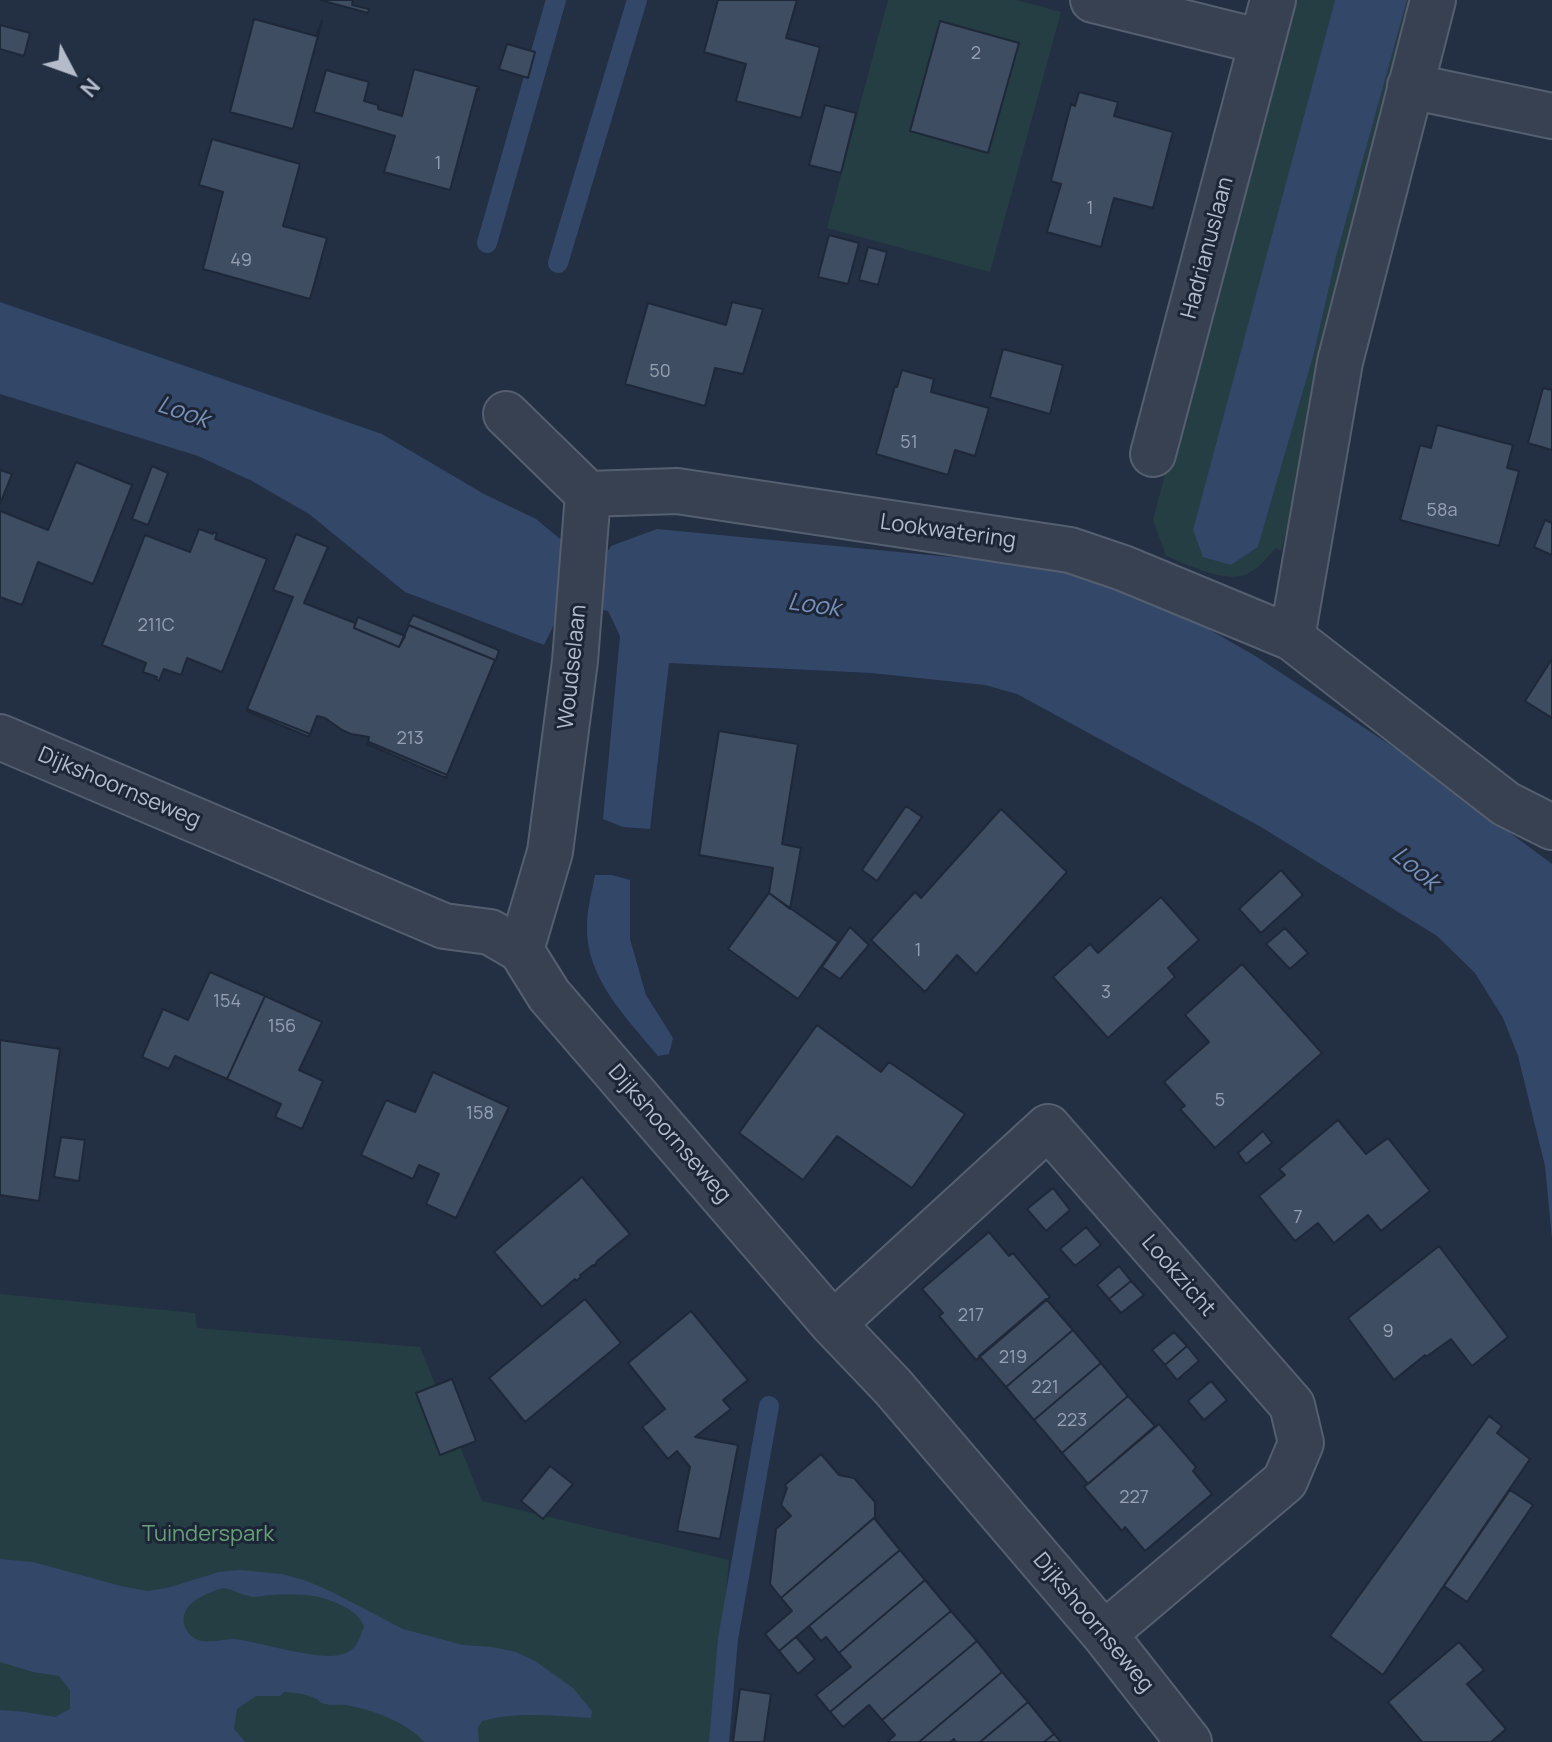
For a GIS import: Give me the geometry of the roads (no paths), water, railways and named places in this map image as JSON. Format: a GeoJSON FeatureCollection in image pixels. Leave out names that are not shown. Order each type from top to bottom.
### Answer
{"type":"FeatureCollection","features":[{"type":"Feature","properties":{"kind":"street"},"geometry":{"type":"LineString","coordinates":[[1093,0],[1262,42]]}},
{"type":"Feature","properties":{"kind":"street","name":"Hadrianuslaan"},"geometry":{"type":"LineString","coordinates":[[1153,454],[1273,0]]}},
{"type":"Feature","properties":{"kind":"street"},"geometry":{"type":"LineString","coordinates":[[1292,638],[1340,362],[1433,0]]}},
{"type":"Feature","properties":{"kind":"street"},"geometry":{"type":"LineString","coordinates":[[1410,86],[1552,116]]}},
{"type":"Feature","properties":{"kind":"street"},"geometry":{"type":"LineString","coordinates":[[506,414],[587,512]]}},
{"type":"Feature","properties":{"kind":"street","name":"Lookwatering"},"geometry":{"type":"LineString","coordinates":[[587,512],[677,491],[1070,550],[1123,568],[1292,638],[1506,804],[1552,827]]}},
{"type":"Feature","properties":{"kind":"street","name":"Woudselaan"},"geometry":{"type":"LineString","coordinates":[[521,950],[550,852],[575,661],[587,512]]}},
{"type":"Feature","properties":{"kind":"street","name":"Dijkshoornseweg"},"geometry":{"type":"LineString","coordinates":[[0,737],[444,926],[490,932],[521,950],[549,995],[833,1324],[893,1387],[1104,1634],[1189,1742]]}},
{"type":"Feature","properties":{"kind":"street","name":"Lookzicht"},"geometry":{"type":"LineString","coordinates":[[833,1324],[1048,1127],[1292,1405],[1301,1443],[1285,1481],[1104,1634]]}},
{"type":"Feature","properties":{"kind":"water"},"geometry":{"type":"Polygon","coordinates":[[[1335,0],[1407,0],[1336,257],[1314,353],[1258,547],[1231,565],[1203,557],[1193,530],[1335,0]]]}},
{"type":"Feature","properties":{"kind":"water","name":"Look"},"geometry":{"type":"Polygon","coordinates":[[[0,302],[382,434],[484,494],[536,519],[565,543],[609,550],[611,546],[657,529],[1046,566],[1138,595],[1205,627],[1257,657],[1404,754],[1552,864],[1552,1239],[1545,1166],[1518,1056],[1503,1018],[1475,973],[1437,936],[1261,827],[1017,694],[985,685],[871,673],[669,663],[650,829],[623,827],[603,819],[620,636],[608,611],[564,604],[544,645],[405,592],[309,514],[252,481],[198,456],[0,394],[0,302]]]}},
{"type":"Feature","properties":{"kind":"water"},"geometry":{"type":"Polygon","coordinates":[[[595,875],[612,875],[630,880],[630,939],[646,995],[673,1038],[669,1054],[658,1056],[600,980],[588,944],[587,925],[595,875]]]}},
{"type":"Feature","properties":{"kind":"water"},"geometry":{"type":"Polygon","coordinates":[[[0,1559],[33,1562],[147,1591],[219,1572],[240,1570],[282,1574],[307,1581],[403,1629],[463,1645],[516,1652],[535,1661],[573,1688],[592,1711],[591,1718],[536,1715],[495,1718],[482,1721],[478,1728],[479,1742],[424,1742],[408,1728],[377,1713],[345,1705],[328,1705],[307,1695],[284,1692],[280,1696],[256,1696],[237,1709],[234,1729],[245,1742],[0,1742],[0,1710],[55,1717],[70,1709],[70,1690],[59,1676],[0,1662],[0,1559]],[[227,1589],[209,1593],[189,1606],[184,1619],[186,1629],[193,1638],[207,1642],[234,1639],[305,1654],[333,1656],[352,1650],[364,1626],[351,1611],[324,1599],[290,1594],[253,1597],[227,1589]]]}},
{"type":"Feature","properties":{"kind":"waterway"},"geometry":{"type":"LineString","coordinates":[[487,243],[556,0]]}},
{"type":"Feature","properties":{"kind":"waterway"},"geometry":{"type":"LineString","coordinates":[[558,263],[637,0]]}},
{"type":"Feature","properties":{"kind":"waterway"},"geometry":{"type":"LineString","coordinates":[[719,1742],[728,1639],[769,1406]]}},
{"type":"Feature","properties":{"kind":"park label","name":"Tuinderspark"},"geometry":{"type":"Point","coordinates":[208,1535]}}]}
